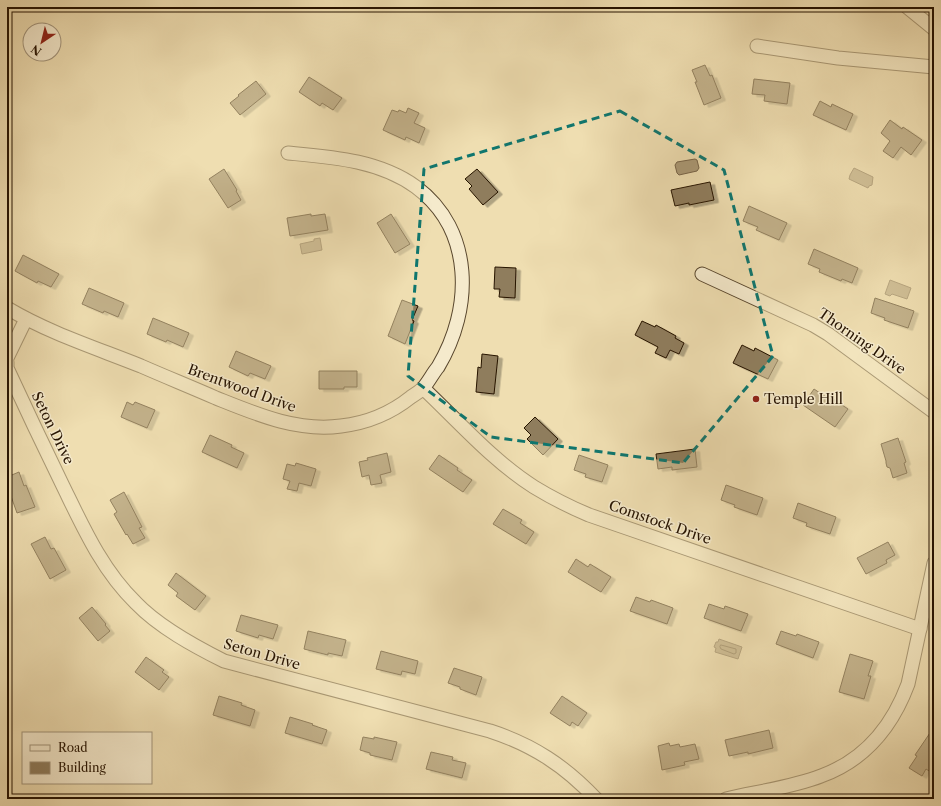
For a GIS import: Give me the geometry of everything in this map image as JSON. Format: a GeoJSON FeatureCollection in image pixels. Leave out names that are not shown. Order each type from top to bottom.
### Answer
{"type":"FeatureCollection","features":[{"type":"Feature","properties":{"kind":"street"},"geometry":{"type":"LineString","coordinates":[[907,7],[934,29]]}},
{"type":"Feature","properties":{"kind":"street"},"geometry":{"type":"LineString","coordinates":[[757,46],[838,58],[934,66]]}},
{"type":"Feature","properties":{"kind":"street","name":"Brentwood Drive"},"geometry":{"type":"LineString","coordinates":[[7,308],[26,319],[65,337],[140,366],[248,411],[286,423],[312,428],[341,426],[374,418],[401,405],[423,388],[449,346],[454,333],[463,292],[460,261],[452,233],[445,220],[429,199],[417,188],[387,171],[357,162],[288,152]]}},
{"type":"Feature","properties":{"kind":"street","name":"Thorning Drive"},"geometry":{"type":"LineString","coordinates":[[702,274],[818,328],[934,412]]}},
{"type":"Feature","properties":{"kind":"street"},"geometry":{"type":"LineString","coordinates":[[7,358],[26,319]]}},
{"type":"Feature","properties":{"kind":"street","name":"Seton Drive"},"geometry":{"type":"LineString","coordinates":[[7,362],[7,368],[17,390],[96,550],[110,573],[136,604],[167,629],[196,648],[224,661],[490,731],[518,741],[535,749],[550,759],[572,776],[596,799]]}},
{"type":"Feature","properties":{"kind":"street","name":"Comstock Drive"},"geometry":{"type":"LineString","coordinates":[[423,388],[485,448],[513,472],[534,487],[562,503],[607,521],[920,629]]}},
{"type":"Feature","properties":{"kind":"street"},"geometry":{"type":"LineString","coordinates":[[726,799],[820,777],[850,761],[870,746],[885,728],[902,700],[908,684],[934,563]]}},
{"type":"Feature","properties":{"kind":"highlighted area"},"geometry":{"type":"Polygon","coordinates":[[[620,111],[724,170],[773,356],[683,463],[491,437],[408,376],[424,169],[620,111]]]}},
{"type":"Feature","properties":{"kind":"water"},"geometry":{"type":"Polygon","coordinates":[[[697,160],[699,168],[697,171],[679,175],[677,173],[675,165],[677,162],[697,160]]]}},
{"type":"Feature","properties":{"kind":"water"},"geometry":{"type":"Polygon","coordinates":[[[854,168],[873,177],[872,185],[868,188],[849,179],[854,168]]]}},
{"type":"Feature","properties":{"kind":"water"},"geometry":{"type":"Polygon","coordinates":[[[320,238],[322,250],[302,254],[300,244],[320,238]]]}},
{"type":"Feature","properties":{"kind":"water"},"geometry":{"type":"Polygon","coordinates":[[[890,280],[911,288],[907,299],[892,294],[890,296],[885,294],[890,280]]]}},
{"type":"Feature","properties":{"kind":"water"},"geometry":{"type":"Polygon","coordinates":[[[719,639],[742,647],[738,659],[715,652],[716,648],[714,647],[719,639]]]}},
{"type":"Feature","properties":{"kind":"building"},"geometry":{"type":"Polygon","coordinates":[[[705,65],[710,76],[712,75],[721,98],[704,105],[692,70],[705,65]]]}},
{"type":"Feature","properties":{"kind":"building"},"geometry":{"type":"Polygon","coordinates":[[[309,77],[342,98],[333,110],[322,103],[320,106],[299,92],[309,77]]]}},
{"type":"Feature","properties":{"kind":"building"},"geometry":{"type":"Polygon","coordinates":[[[754,79],[790,83],[787,104],[764,101],[765,95],[752,94],[754,79]]]}},
{"type":"Feature","properties":{"kind":"building"},"geometry":{"type":"Polygon","coordinates":[[[256,81],[266,94],[240,115],[230,103],[256,81]]]}},
{"type":"Feature","properties":{"kind":"building"},"geometry":{"type":"Polygon","coordinates":[[[820,101],[831,107],[832,104],[853,114],[846,130],[813,115],[820,101]]]}},
{"type":"Feature","properties":{"kind":"building"},"geometry":{"type":"Polygon","coordinates":[[[408,108],[419,113],[414,123],[425,128],[419,143],[406,137],[405,140],[383,130],[392,110],[398,112],[399,110],[406,113],[408,108]]]}},
{"type":"Feature","properties":{"kind":"building"},"geometry":{"type":"Polygon","coordinates":[[[890,120],[902,129],[903,127],[922,140],[911,155],[901,147],[893,158],[883,151],[890,141],[881,133],[890,120]]]}},
{"type":"Feature","properties":{"kind":"building"},"geometry":{"type":"Polygon","coordinates":[[[224,169],[237,190],[236,191],[241,200],[228,208],[209,179],[224,169]]]}},
{"type":"Feature","properties":{"kind":"building"},"geometry":{"type":"Polygon","coordinates":[[[477,169],[498,192],[483,205],[469,189],[472,186],[465,179],[477,169]]]}},
{"type":"Feature","properties":{"kind":"building"},"geometry":{"type":"Polygon","coordinates":[[[710,182],[714,200],[675,206],[671,190],[710,182]]]}},
{"type":"Feature","properties":{"kind":"building"},"geometry":{"type":"Polygon","coordinates":[[[749,206],[787,223],[779,240],[756,230],[758,227],[743,221],[749,206]]]}},
{"type":"Feature","properties":{"kind":"building"},"geometry":{"type":"Polygon","coordinates":[[[311,214],[311,216],[325,214],[328,230],[290,236],[287,218],[311,214]]]}},
{"type":"Feature","properties":{"kind":"building"},"geometry":{"type":"Polygon","coordinates":[[[391,214],[410,244],[395,253],[377,223],[391,214]]]}},
{"type":"Feature","properties":{"kind":"building"},"geometry":{"type":"Polygon","coordinates":[[[814,249],[858,268],[852,283],[842,279],[841,281],[819,272],[820,269],[808,264],[814,249]]]}},
{"type":"Feature","properties":{"kind":"building"},"geometry":{"type":"Polygon","coordinates":[[[23,255],[59,274],[51,287],[38,281],[37,283],[15,271],[23,255]]]}},
{"type":"Feature","properties":{"kind":"building"},"geometry":{"type":"Polygon","coordinates":[[[495,267],[516,268],[515,298],[499,297],[500,289],[494,289],[495,267]]]}},
{"type":"Feature","properties":{"kind":"building"},"geometry":{"type":"Polygon","coordinates":[[[89,288],[124,303],[118,317],[104,311],[103,313],[82,304],[89,288]]]}},
{"type":"Feature","properties":{"kind":"building"},"geometry":{"type":"Polygon","coordinates":[[[875,298],[914,311],[908,328],[884,320],[885,318],[871,313],[875,298]]]}},
{"type":"Feature","properties":{"kind":"building"},"geometry":{"type":"Polygon","coordinates":[[[402,300],[418,306],[405,344],[388,336],[402,300]]]}},
{"type":"Feature","properties":{"kind":"building"},"geometry":{"type":"Polygon","coordinates":[[[153,318],[189,333],[183,347],[147,334],[153,318]]]}},
{"type":"Feature","properties":{"kind":"building"},"geometry":{"type":"Polygon","coordinates":[[[642,321],[655,327],[656,325],[676,336],[675,338],[684,343],[679,354],[670,350],[666,358],[655,353],[658,347],[635,335],[642,321]]]}},
{"type":"Feature","properties":{"kind":"building"},"geometry":{"type":"Polygon","coordinates":[[[742,345],[754,351],[755,348],[778,360],[768,379],[733,363],[742,345]]]}},
{"type":"Feature","properties":{"kind":"building"},"geometry":{"type":"Polygon","coordinates":[[[236,351],[271,366],[265,379],[250,373],[248,376],[229,367],[236,351]]]}},
{"type":"Feature","properties":{"kind":"building"},"geometry":{"type":"Polygon","coordinates":[[[482,354],[498,356],[494,394],[476,392],[478,367],[481,368],[482,354]]]}},
{"type":"Feature","properties":{"kind":"building"},"geometry":{"type":"Polygon","coordinates":[[[319,371],[357,371],[357,387],[344,387],[344,389],[319,389],[319,371]]]}},
{"type":"Feature","properties":{"kind":"building"},"geometry":{"type":"Polygon","coordinates":[[[814,389],[826,397],[827,395],[848,409],[835,427],[803,405],[814,389]]]}},
{"type":"Feature","properties":{"kind":"building"},"geometry":{"type":"Polygon","coordinates":[[[127,402],[133,405],[135,402],[155,410],[147,428],[121,417],[127,402]]]}},
{"type":"Feature","properties":{"kind":"building"},"geometry":{"type":"Polygon","coordinates":[[[535,417],[558,439],[543,455],[527,439],[531,435],[524,428],[535,417]]]}},
{"type":"Feature","properties":{"kind":"building"},"geometry":{"type":"Polygon","coordinates":[[[210,435],[232,445],[231,447],[244,453],[237,468],[202,452],[210,435]]]}},
{"type":"Feature","properties":{"kind":"building"},"geometry":{"type":"Polygon","coordinates":[[[898,438],[906,462],[904,463],[907,473],[893,478],[890,468],[887,467],[881,444],[898,438]]]}},
{"type":"Feature","properties":{"kind":"building"},"geometry":{"type":"Polygon","coordinates":[[[695,449],[697,467],[672,470],[672,467],[658,469],[656,454],[695,449]]]}},
{"type":"Feature","properties":{"kind":"building"},"geometry":{"type":"Polygon","coordinates":[[[387,453],[391,472],[380,475],[382,483],[371,485],[369,475],[362,477],[359,462],[368,460],[367,458],[387,453]]]}},
{"type":"Feature","properties":{"kind":"building"},"geometry":{"type":"Polygon","coordinates":[[[439,455],[472,480],[463,492],[429,469],[439,455]]]}},
{"type":"Feature","properties":{"kind":"building"},"geometry":{"type":"Polygon","coordinates":[[[579,455],[608,465],[602,482],[585,477],[586,474],[574,470],[579,455]]]}},
{"type":"Feature","properties":{"kind":"building"},"geometry":{"type":"Polygon","coordinates":[[[296,463],[316,469],[311,486],[299,483],[297,491],[287,489],[290,481],[283,479],[287,464],[295,466],[296,463]]]}},
{"type":"Feature","properties":{"kind":"building"},"geometry":{"type":"Polygon","coordinates":[[[19,472],[24,486],[26,485],[35,507],[17,513],[7,485],[7,477],[19,472]]]}},
{"type":"Feature","properties":{"kind":"building"},"geometry":{"type":"Polygon","coordinates":[[[726,485],[763,498],[757,515],[734,507],[735,505],[721,500],[726,485]]]}},
{"type":"Feature","properties":{"kind":"building"},"geometry":{"type":"Polygon","coordinates":[[[124,492],[142,527],[139,528],[145,538],[133,544],[114,514],[117,512],[110,500],[124,492]]]}},
{"type":"Feature","properties":{"kind":"building"},"geometry":{"type":"Polygon","coordinates":[[[798,503],[836,517],[830,534],[806,526],[807,523],[793,518],[798,503]]]}},
{"type":"Feature","properties":{"kind":"building"},"geometry":{"type":"Polygon","coordinates":[[[503,509],[522,520],[520,523],[534,532],[526,544],[493,524],[503,509]]]}},
{"type":"Feature","properties":{"kind":"building"},"geometry":{"type":"Polygon","coordinates":[[[45,537],[51,549],[54,548],[66,570],[50,579],[31,544],[45,537]]]}},
{"type":"Feature","properties":{"kind":"building"},"geometry":{"type":"Polygon","coordinates":[[[888,542],[895,555],[886,560],[887,563],[866,574],[857,558],[888,542]]]}},
{"type":"Feature","properties":{"kind":"building"},"geometry":{"type":"Polygon","coordinates":[[[576,559],[588,567],[590,564],[611,577],[601,592],[568,572],[576,559]]]}},
{"type":"Feature","properties":{"kind":"building"},"geometry":{"type":"Polygon","coordinates":[[[176,573],[206,596],[195,610],[176,596],[178,593],[168,585],[176,573]]]}},
{"type":"Feature","properties":{"kind":"building"},"geometry":{"type":"Polygon","coordinates":[[[636,597],[650,602],[651,600],[673,608],[667,624],[630,611],[636,597]]]}},
{"type":"Feature","properties":{"kind":"building"},"geometry":{"type":"Polygon","coordinates":[[[709,604],[724,609],[725,606],[748,614],[741,631],[704,618],[709,604]]]}},
{"type":"Feature","properties":{"kind":"building"},"geometry":{"type":"Polygon","coordinates":[[[92,607],[110,631],[98,641],[79,618],[92,607]]]}},
{"type":"Feature","properties":{"kind":"building"},"geometry":{"type":"Polygon","coordinates":[[[241,615],[278,625],[273,639],[259,635],[258,638],[236,631],[241,615]]]}},
{"type":"Feature","properties":{"kind":"building"},"geometry":{"type":"Polygon","coordinates":[[[308,631],[346,640],[342,656],[328,653],[328,655],[304,649],[308,631]]]}},
{"type":"Feature","properties":{"kind":"building"},"geometry":{"type":"Polygon","coordinates":[[[781,631],[796,636],[797,634],[819,642],[813,658],[776,644],[781,631]]]}},
{"type":"Feature","properties":{"kind":"building"},"geometry":{"type":"Polygon","coordinates":[[[381,651],[418,661],[415,674],[402,671],[401,675],[376,669],[381,651]]]}},
{"type":"Feature","properties":{"kind":"building"},"geometry":{"type":"Polygon","coordinates":[[[850,654],[873,661],[868,676],[871,676],[864,699],[839,692],[850,654]]]}},
{"type":"Feature","properties":{"kind":"building"},"geometry":{"type":"Polygon","coordinates":[[[146,657],[164,670],[162,672],[169,677],[159,690],[135,672],[146,657]]]}},
{"type":"Feature","properties":{"kind":"building"},"geometry":{"type":"Polygon","coordinates":[[[454,668],[482,677],[476,695],[448,683],[454,668]]]}},
{"type":"Feature","properties":{"kind":"building"},"geometry":{"type":"Polygon","coordinates":[[[219,696],[242,703],[241,705],[255,710],[250,726],[213,715],[219,696]]]}},
{"type":"Feature","properties":{"kind":"building"},"geometry":{"type":"Polygon","coordinates":[[[562,696],[587,713],[578,726],[572,722],[570,726],[550,713],[562,696]]]}},
{"type":"Feature","properties":{"kind":"building"},"geometry":{"type":"Polygon","coordinates":[[[290,717],[327,730],[322,744],[285,733],[290,717]]]}},
{"type":"Feature","properties":{"kind":"building"},"geometry":{"type":"Polygon","coordinates":[[[934,727],[934,774],[926,769],[922,776],[909,768],[917,756],[915,755],[934,727]]]}},
{"type":"Feature","properties":{"kind":"building"},"geometry":{"type":"Polygon","coordinates":[[[769,730],[773,748],[748,754],[748,752],[729,756],[725,740],[769,730]]]}},
{"type":"Feature","properties":{"kind":"building"},"geometry":{"type":"Polygon","coordinates":[[[363,737],[374,739],[374,737],[397,742],[392,760],[370,755],[370,753],[360,750],[363,737]]]}},
{"type":"Feature","properties":{"kind":"building"},"geometry":{"type":"Polygon","coordinates":[[[669,743],[670,746],[679,744],[680,747],[695,744],[699,759],[684,762],[685,765],[662,770],[658,746],[669,743]]]}},
{"type":"Feature","properties":{"kind":"building"},"geometry":{"type":"Polygon","coordinates":[[[431,752],[453,757],[452,760],[466,763],[462,778],[426,769],[431,752]]]}},
{"type":"Feature","properties":{"kind":"place","name":"Temple Hill"},"geometry":{"type":"Point","coordinates":[756,399]}}]}
